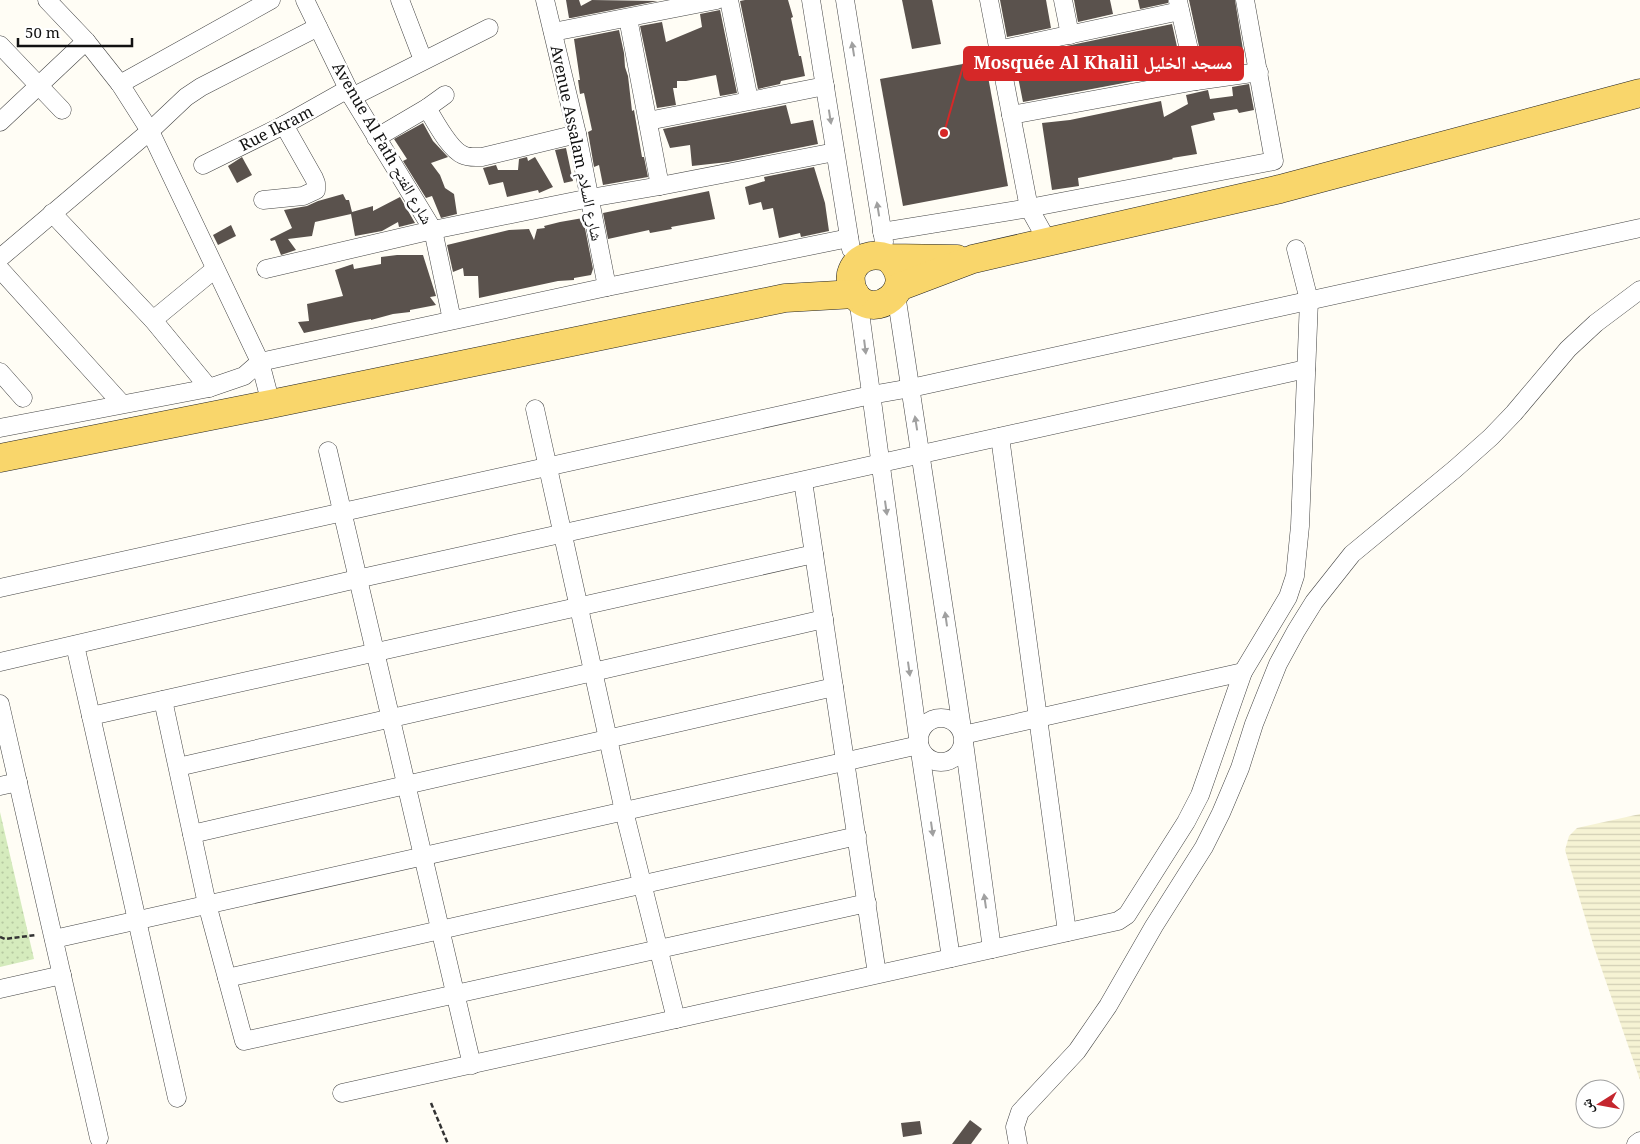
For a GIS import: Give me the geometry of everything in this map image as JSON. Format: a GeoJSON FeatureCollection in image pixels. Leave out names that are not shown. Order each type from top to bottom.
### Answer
{"type":"FeatureCollection","features":[{"type":"Feature","properties":{"kind":"main road"},"geometry":{"type":"LineString","coordinates":[[897,290],[974,259],[1280,188],[1640,93]]}},
{"type":"Feature","properties":{"kind":"main road"},"geometry":{"type":"LineString","coordinates":[[886,249],[898,271],[900,279],[897,290],[890,300],[882,304],[865,303],[855,282],[860,260],[868,256],[878,255],[886,249],[974,259]]}},
{"type":"Feature","properties":{"kind":"main road"},"geometry":{"type":"LineString","coordinates":[[0,458],[271,404],[855,282]]}},
{"type":"Feature","properties":{"kind":"street"},"geometry":{"type":"LineString","coordinates":[[47,0],[86,41],[120,84],[150,131],[260,362],[271,404]]}},
{"type":"Feature","properties":{"kind":"street"},"geometry":{"type":"LineString","coordinates":[[120,84],[272,0]]}},
{"type":"Feature","properties":{"kind":"street","name":"Avenue Al Fath شارع الفتح"},"geometry":{"type":"LineString","coordinates":[[305,0],[350,93],[434,230],[452,320]]}},
{"type":"Feature","properties":{"kind":"street"},"geometry":{"type":"LineString","coordinates":[[400,0],[423,60]]}},
{"type":"Feature","properties":{"kind":"street","name":"Avenue Assalam شارع السلام"},"geometry":{"type":"LineString","coordinates":[[546,0],[577,134],[607,287]]}},
{"type":"Feature","properties":{"kind":"street"},"geometry":{"type":"LineString","coordinates":[[554,32],[717,0]]}},
{"type":"Feature","properties":{"kind":"street"},"geometry":{"type":"LineString","coordinates":[[729,0],[748,100]]}},
{"type":"Feature","properties":{"kind":"street"},"geometry":{"type":"LineString","coordinates":[[811,0],[849,238],[919,744],[951,958]]}},
{"type":"Feature","properties":{"kind":"street"},"geometry":{"type":"LineString","coordinates":[[845,0],[886,249],[1029,208],[1274,161]]}},
{"type":"Feature","properties":{"kind":"street"},"geometry":{"type":"LineString","coordinates":[[989,0],[1029,208],[1048,242]]}},
{"type":"Feature","properties":{"kind":"street"},"geometry":{"type":"LineString","coordinates":[[1063,0],[1070,35]]}},
{"type":"Feature","properties":{"kind":"street"},"geometry":{"type":"LineString","coordinates":[[1245,0],[1280,188]]}},
{"type":"Feature","properties":{"kind":"street"},"geometry":{"type":"LineString","coordinates":[[998,50],[1070,35],[1179,6],[1196,81]]}},
{"type":"Feature","properties":{"kind":"street"},"geometry":{"type":"LineString","coordinates":[[628,18],[660,186]]}},
{"type":"Feature","properties":{"kind":"street"},"geometry":{"type":"LineString","coordinates":[[0,258],[150,131],[186,97],[201,87],[318,27]]}},
{"type":"Feature","properties":{"kind":"street","name":"Rue Ikram"},"geometry":{"type":"LineString","coordinates":[[203,165],[489,28]]}},
{"type":"Feature","properties":{"kind":"street"},"geometry":{"type":"LineString","coordinates":[[0,122],[86,41]]}},
{"type":"Feature","properties":{"kind":"street"},"geometry":{"type":"LineString","coordinates":[[0,46],[62,110]]}},
{"type":"Feature","properties":{"kind":"street"},"geometry":{"type":"LineString","coordinates":[[1011,115],[1196,81],[1259,72]]}},
{"type":"Feature","properties":{"kind":"street"},"geometry":{"type":"LineString","coordinates":[[648,121],[825,86]]}},
{"type":"Feature","properties":{"kind":"street"},"geometry":{"type":"LineString","coordinates":[[376,138],[427,108],[445,95]]}},
{"type":"Feature","properties":{"kind":"street"},"geometry":{"type":"LineString","coordinates":[[427,108],[456,151],[464,156],[482,156],[577,134]]}},
{"type":"Feature","properties":{"kind":"street"},"geometry":{"type":"LineString","coordinates":[[262,200],[303,196],[316,190],[316,183],[284,125]]}},
{"type":"Feature","properties":{"kind":"street"},"geometry":{"type":"LineString","coordinates":[[266,269],[434,230],[590,198],[835,152]]}},
{"type":"Feature","properties":{"kind":"street"},"geometry":{"type":"LineString","coordinates":[[52,213],[153,320],[209,388]]}},
{"type":"Feature","properties":{"kind":"street"},"geometry":{"type":"LineString","coordinates":[[0,588],[871,395],[1640,228]]}},
{"type":"Feature","properties":{"kind":"street"},"geometry":{"type":"LineString","coordinates":[[0,428],[209,388],[244,376],[260,362],[607,287],[849,238]]}},
{"type":"Feature","properties":{"kind":"street"},"geometry":{"type":"LineString","coordinates":[[342,1093],[1118,921],[1127,915],[1186,822],[1200,796],[1243,672],[1288,597],[1295,576],[1300,526],[1309,300],[1296,249]]}},
{"type":"Feature","properties":{"kind":"street"},"geometry":{"type":"LineString","coordinates":[[0,268],[122,404]]}},
{"type":"Feature","properties":{"kind":"street"},"geometry":{"type":"LineString","coordinates":[[153,320],[215,269]]}},
{"type":"Feature","properties":{"kind":"street"},"geometry":{"type":"LineString","coordinates":[[897,290],[910,388],[963,735],[992,949]]}},
{"type":"Feature","properties":{"kind":"street"},"geometry":{"type":"LineString","coordinates":[[1018,1144],[1015,1127],[1020,1112],[1077,1051],[1108,1006],[1154,926],[1204,847],[1240,768],[1254,724],[1278,664],[1314,602],[1352,554],[1491,437],[1514,413],[1568,349],[1596,323],[1640,290]]}},
{"type":"Feature","properties":{"kind":"street"},"geometry":{"type":"LineString","coordinates":[[0,662],[357,579],[1306,369]]}},
{"type":"Feature","properties":{"kind":"street"},"geometry":{"type":"LineString","coordinates":[[0,372],[22,398]]}},
{"type":"Feature","properties":{"kind":"street"},"geometry":{"type":"LineString","coordinates":[[535,409],[624,811],[676,1019]]}},
{"type":"Feature","properties":{"kind":"street"},"geometry":{"type":"LineString","coordinates":[[1000,437],[1067,932]]}},
{"type":"Feature","properties":{"kind":"street"},"geometry":{"type":"LineString","coordinates":[[328,451],[472,1064]]}},
{"type":"Feature","properties":{"kind":"street"},"geometry":{"type":"LineString","coordinates":[[802,481],[878,974]]}},
{"type":"Feature","properties":{"kind":"street"},"geometry":{"type":"LineString","coordinates":[[91,716],[814,554]]}},
{"type":"Feature","properties":{"kind":"street"},"geometry":{"type":"LineString","coordinates":[[178,767],[824,619]]}},
{"type":"Feature","properties":{"kind":"street"},"geometry":{"type":"LineString","coordinates":[[75,645],[177,1098]]}},
{"type":"Feature","properties":{"kind":"street"},"geometry":{"type":"LineString","coordinates":[[963,735],[1243,672]]}},
{"type":"Feature","properties":{"kind":"street"},"geometry":{"type":"LineString","coordinates":[[192,834],[834,686]]}},
{"type":"Feature","properties":{"kind":"street"},"geometry":{"type":"LineString","coordinates":[[163,700],[207,904],[244,1041],[867,903]]}},
{"type":"Feature","properties":{"kind":"street"},"geometry":{"type":"LineString","coordinates":[[0,704],[99,1138]]}},
{"type":"Feature","properties":{"kind":"street"},"geometry":{"type":"LineString","coordinates":[[940,718],[954,722],[963,735],[962,749],[953,760],[946,762],[932,761],[922,751],[919,744],[919,737],[926,724],[940,718]]}},
{"type":"Feature","properties":{"kind":"street"},"geometry":{"type":"LineString","coordinates":[[53,935],[137,920],[919,744]]}},
{"type":"Feature","properties":{"kind":"street"},"geometry":{"type":"LineString","coordinates":[[0,786],[18,782]]}},
{"type":"Feature","properties":{"kind":"street"},"geometry":{"type":"LineString","coordinates":[[227,978],[857,836]]}},
{"type":"Feature","properties":{"kind":"street"},"geometry":{"type":"LineString","coordinates":[[0,989],[62,975]]}},
{"type":"Feature","properties":{"kind":"street"},"geometry":{"type":"LineString","coordinates":[[1636,1144],[1640,1141]]}},
{"type":"Feature","properties":{"kind":"path"},"geometry":{"type":"LineString","coordinates":[[0,937],[5,939],[53,935]]}},
{"type":"Feature","properties":{"kind":"path"},"geometry":{"type":"LineString","coordinates":[[431,1103],[448,1144]]}},
{"type":"Feature","properties":{"kind":"shaded area"},"geometry":{"type":"Polygon","coordinates":[[[1640,814],[1640,1080],[1594,947],[1565,850],[1569,836],[1577,828],[1640,814]]]}},
{"type":"Feature","properties":{"kind":"green space"},"geometry":{"type":"Polygon","coordinates":[[[0,812],[34,959],[0,967],[0,812]]]}},
{"type":"Feature","properties":{"kind":"building"},"geometry":{"type":"Polygon","coordinates":[[[566,0],[579,0],[581,6],[592,0],[658,1],[569,18],[566,0]]]}},
{"type":"Feature","properties":{"kind":"building"},"geometry":{"type":"Polygon","coordinates":[[[788,0],[805,76],[781,81],[780,84],[758,89],[740,1],[788,0]]]}},
{"type":"Feature","properties":{"kind":"building"},"geometry":{"type":"Polygon","coordinates":[[[902,0],[932,0],[941,44],[912,49],[902,0]]]}},
{"type":"Feature","properties":{"kind":"building"},"geometry":{"type":"Polygon","coordinates":[[[1000,0],[1046,0],[1051,28],[1007,37],[1000,0]]]}},
{"type":"Feature","properties":{"kind":"building"},"geometry":{"type":"Polygon","coordinates":[[[1074,0],[1110,0],[1113,14],[1078,22],[1074,0]]]}},
{"type":"Feature","properties":{"kind":"building"},"geometry":{"type":"Polygon","coordinates":[[[1138,0],[1168,0],[1168,3],[1140,9],[1138,0]]]}},
{"type":"Feature","properties":{"kind":"building"},"geometry":{"type":"Polygon","coordinates":[[[1189,0],[1235,0],[1244,56],[1203,65],[1189,0]]]}},
{"type":"Feature","properties":{"kind":"building"},"geometry":{"type":"Polygon","coordinates":[[[720,10],[737,93],[720,96],[716,75],[677,81],[677,88],[673,88],[676,105],[657,108],[640,26],[662,22],[666,42],[702,27],[700,14],[720,10]]]}},
{"type":"Feature","properties":{"kind":"building"},"geometry":{"type":"Polygon","coordinates":[[[1172,24],[1182,72],[1023,102],[1014,57],[1172,24]]]}},
{"type":"Feature","properties":{"kind":"building"},"geometry":{"type":"Polygon","coordinates":[[[619,30],[628,76],[632,111],[634,110],[642,157],[644,157],[648,177],[603,185],[599,165],[594,167],[588,132],[592,130],[584,93],[580,94],[578,80],[580,80],[574,39],[619,30]]]}},
{"type":"Feature","properties":{"kind":"building"},"geometry":{"type":"Polygon","coordinates":[[[985,60],[1008,186],[903,206],[880,79],[985,60]]]}},
{"type":"Feature","properties":{"kind":"building"},"geometry":{"type":"Polygon","coordinates":[[[1249,84],[1254,110],[1239,113],[1237,109],[1213,113],[1215,120],[1191,126],[1197,154],[1078,178],[1079,186],[1052,190],[1042,123],[1070,120],[1161,101],[1164,117],[1188,104],[1186,95],[1208,90],[1210,99],[1233,96],[1232,87],[1249,84]]]}},
{"type":"Feature","properties":{"kind":"building"},"geometry":{"type":"Polygon","coordinates":[[[786,105],[791,124],[813,120],[818,144],[728,162],[692,166],[690,145],[670,148],[663,129],[786,105]]]}},
{"type":"Feature","properties":{"kind":"building"},"geometry":{"type":"Polygon","coordinates":[[[423,123],[433,141],[448,157],[431,163],[440,175],[445,188],[454,194],[457,214],[441,218],[432,196],[426,198],[403,161],[407,159],[394,139],[423,123]]]}},
{"type":"Feature","properties":{"kind":"building"},"geometry":{"type":"Polygon","coordinates":[[[566,148],[573,181],[564,183],[555,150],[566,148]]]}},
{"type":"Feature","properties":{"kind":"building"},"geometry":{"type":"Polygon","coordinates":[[[242,157],[252,175],[237,183],[228,166],[242,157]]]}},
{"type":"Feature","properties":{"kind":"building"},"geometry":{"type":"Polygon","coordinates":[[[527,157],[528,161],[535,157],[553,187],[539,193],[538,190],[507,197],[503,182],[489,185],[483,168],[496,165],[498,170],[518,170],[519,159],[527,157]]]}},
{"type":"Feature","properties":{"kind":"building"},"geometry":{"type":"Polygon","coordinates":[[[814,167],[825,203],[829,231],[801,237],[800,233],[779,238],[773,208],[763,210],[761,202],[749,205],[745,187],[765,181],[764,177],[814,167]]]}},
{"type":"Feature","properties":{"kind":"building"},"geometry":{"type":"Polygon","coordinates":[[[709,191],[715,219],[671,227],[672,229],[650,233],[649,230],[608,239],[603,213],[709,191]]]}},
{"type":"Feature","properties":{"kind":"building"},"geometry":{"type":"Polygon","coordinates":[[[343,194],[346,200],[349,200],[352,212],[373,206],[373,211],[400,197],[415,223],[399,227],[398,222],[382,231],[355,236],[351,214],[315,222],[312,236],[288,239],[296,250],[281,255],[275,240],[271,241],[270,239],[292,228],[284,210],[307,206],[343,194]]]}},
{"type":"Feature","properties":{"kind":"building"},"geometry":{"type":"Polygon","coordinates":[[[583,218],[593,269],[591,275],[479,298],[478,276],[464,276],[463,268],[453,272],[447,245],[509,230],[529,229],[534,240],[537,229],[583,218]]]}},
{"type":"Feature","properties":{"kind":"building"},"geometry":{"type":"Polygon","coordinates":[[[231,225],[236,236],[218,245],[213,235],[231,225]]]}},
{"type":"Feature","properties":{"kind":"building"},"geometry":{"type":"Polygon","coordinates":[[[423,255],[436,296],[430,297],[436,305],[304,333],[298,322],[309,321],[307,304],[343,296],[335,270],[353,264],[354,269],[381,264],[381,257],[423,255]]]}},
{"type":"Feature","properties":{"kind":"building"},"geometry":{"type":"Polygon","coordinates":[[[970,1120],[982,1129],[971,1144],[952,1144],[970,1120]]]}},
{"type":"Feature","properties":{"kind":"building"},"geometry":{"type":"Polygon","coordinates":[[[920,1121],[922,1134],[903,1137],[901,1123],[920,1121]]]}},
{"type":"Feature","properties":{"kind":"place","name":"Mosquée Al Khalil مسجد الخليل"},"geometry":{"type":"Point","coordinates":[944,133]}}]}
